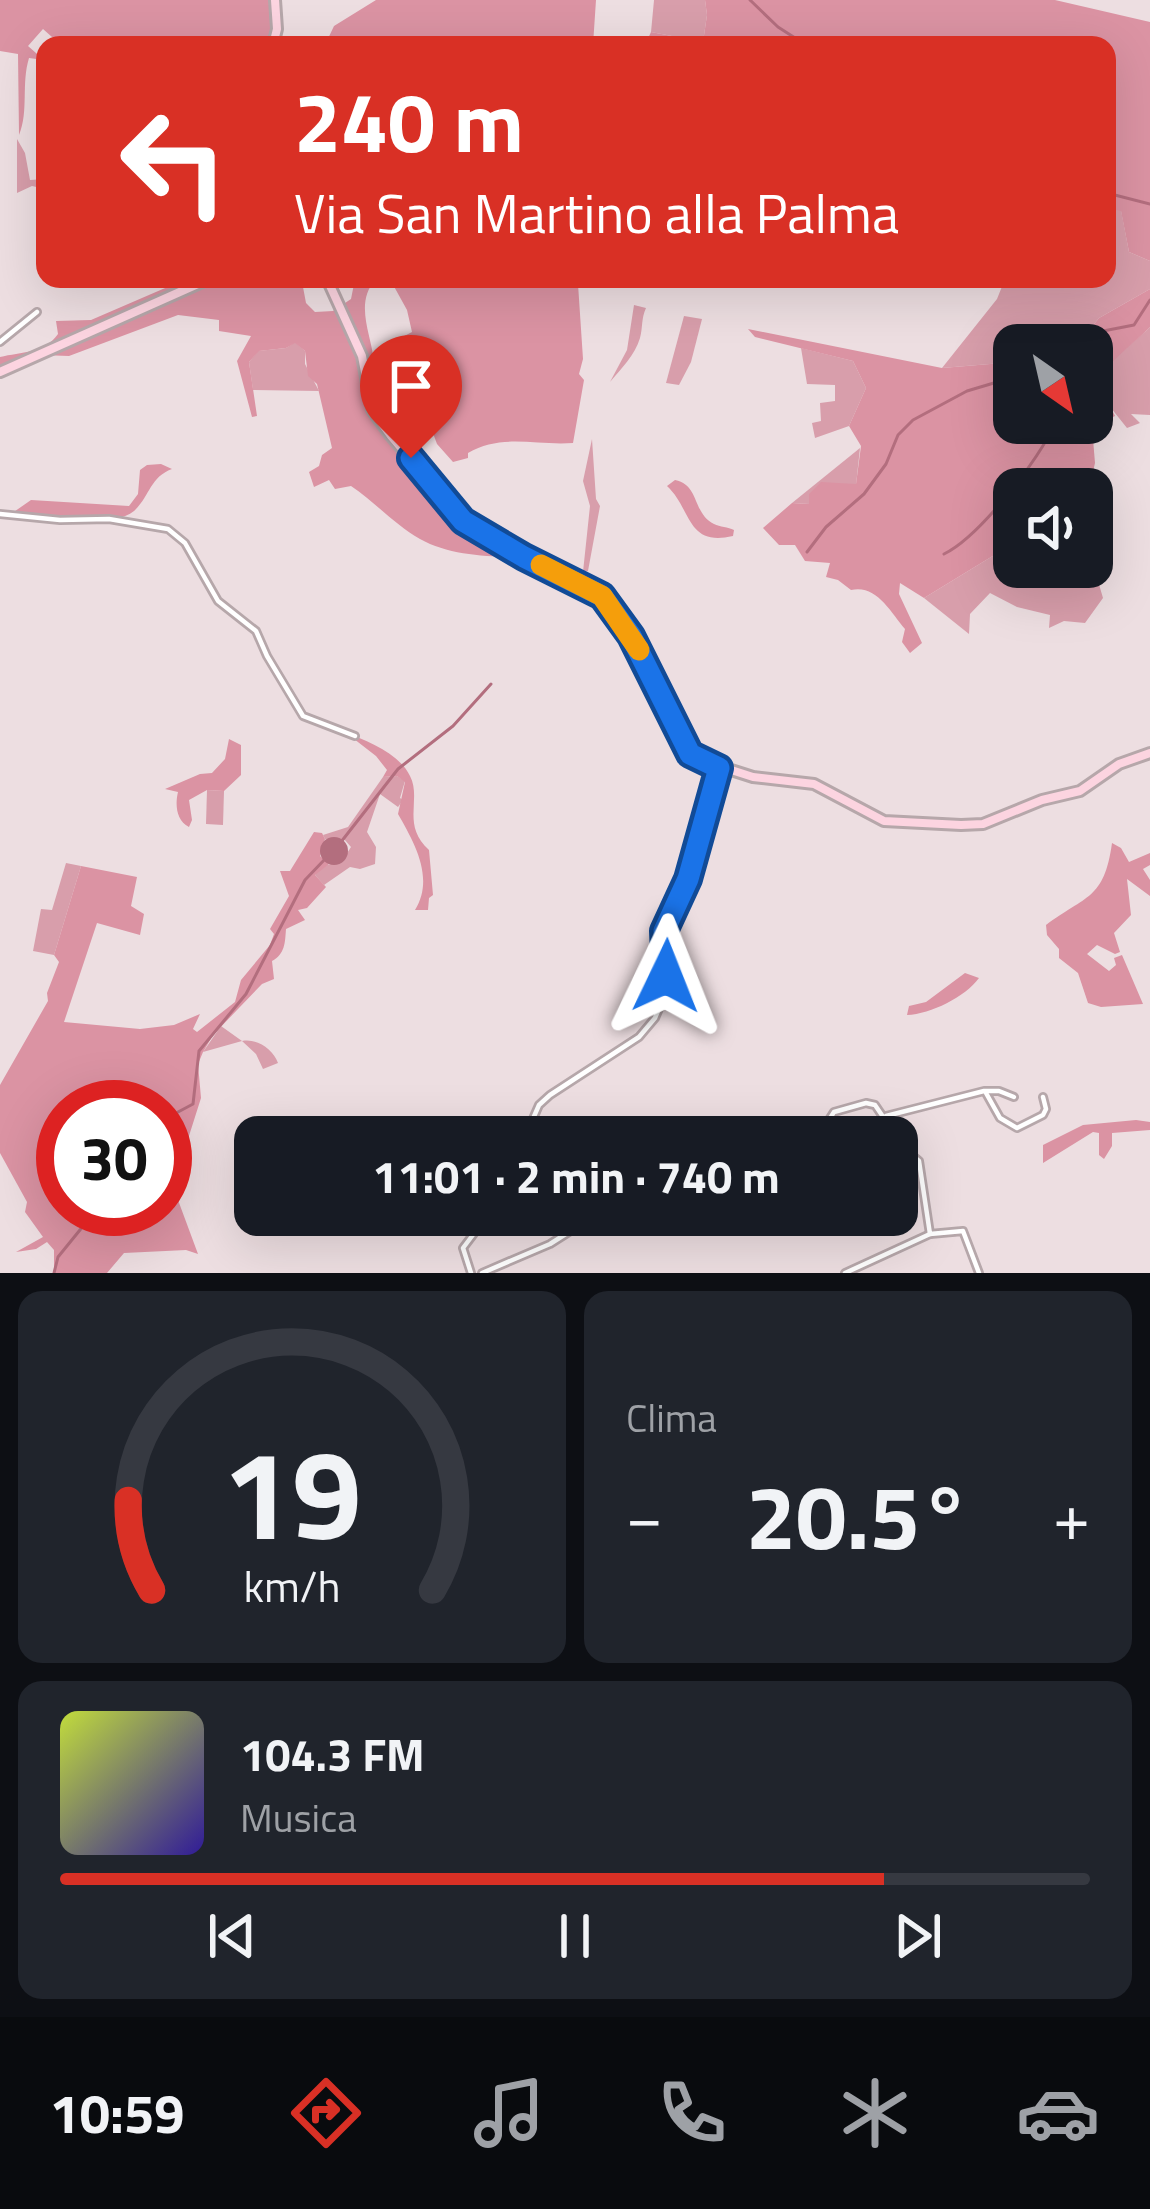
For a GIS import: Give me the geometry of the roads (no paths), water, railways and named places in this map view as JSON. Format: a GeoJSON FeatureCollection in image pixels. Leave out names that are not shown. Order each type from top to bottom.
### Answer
{"type":"FeatureCollection","features":[{"type":"Feature","properties":{"kind":"street"},"geometry":{"type":"LineString","coordinates":[[275,0],[275,36]]}},
{"type":"Feature","properties":{"kind":"street"},"geometry":{"type":"LineString","coordinates":[[0,372],[189,288]]}},
{"type":"Feature","properties":{"kind":"street"},"geometry":{"type":"LineString","coordinates":[[331,288],[362,356],[372,410],[391,436],[463,521],[602,596],[644,659],[690,754],[753,777],[814,784],[884,821],[961,825],[983,824],[1080,790],[1119,764],[1150,753]]}},
{"type":"Feature","properties":{"kind":"street"},"geometry":{"type":"LineString","coordinates":[[0,342],[37,312]]}},
{"type":"Feature","properties":{"kind":"street"},"geometry":{"type":"LineString","coordinates":[[0,514],[158,525],[185,542],[218,601],[256,631],[303,716],[355,736]]}},
{"type":"Feature","properties":{"kind":"street"},"geometry":{"type":"LineString","coordinates":[[534,1116],[550,1095],[640,1036],[655,1018],[667,990],[664,931],[688,879],[719,768]]}},
{"type":"Feature","properties":{"kind":"street"},"geometry":{"type":"LineString","coordinates":[[984,1090],[1000,1118],[1017,1128],[1043,1115],[1043,1097]]}},
{"type":"Feature","properties":{"kind":"street"},"geometry":{"type":"LineString","coordinates":[[830,1116],[841,1108],[871,1104],[886,1116],[984,1090],[1014,1097]]}},
{"type":"Feature","properties":{"kind":"street"},"geometry":{"type":"LineString","coordinates":[[918,1160],[930,1234]]}},
{"type":"Feature","properties":{"kind":"street"},"geometry":{"type":"LineString","coordinates":[[845,1273],[930,1234],[963,1232],[979,1273]]}},
{"type":"Feature","properties":{"kind":"street"},"geometry":{"type":"LineString","coordinates":[[471,1273],[463,1248],[472,1236]]}},
{"type":"Feature","properties":{"kind":"street"},"geometry":{"type":"LineString","coordinates":[[482,1273],[563,1236]]}},
{"type":"Feature","properties":{"kind":"waterway"},"geometry":{"type":"LineString","coordinates":[[750,0],[792,36]]}},
{"type":"Feature","properties":{"kind":"waterway"},"geometry":{"type":"LineString","coordinates":[[1116,195],[1150,204]]}},
{"type":"Feature","properties":{"kind":"waterway"},"geometry":{"type":"LineString","coordinates":[[1113,329],[1134,325],[1150,300]]}},
{"type":"Feature","properties":{"kind":"waterway"},"geometry":{"type":"LineString","coordinates":[[807,552],[826,527],[864,494],[886,464],[898,435],[913,420],[967,391],[993,383]]}},
{"type":"Feature","properties":{"kind":"waterway"},"geometry":{"type":"LineString","coordinates":[[944,554],[1007,496],[1043,444]]}},
{"type":"Feature","properties":{"kind":"waterway"},"geometry":{"type":"LineString","coordinates":[[341,842],[398,769],[453,726],[491,684]]}},
{"type":"Feature","properties":{"kind":"waterway"},"geometry":{"type":"LineString","coordinates":[[192,1105],[199,1051],[246,994],[305,880],[326,858]]}},
{"type":"Feature","properties":{"kind":"waterway"},"geometry":{"type":"LineString","coordinates":[[54,1273],[58,1257],[75,1236]]}}]}
